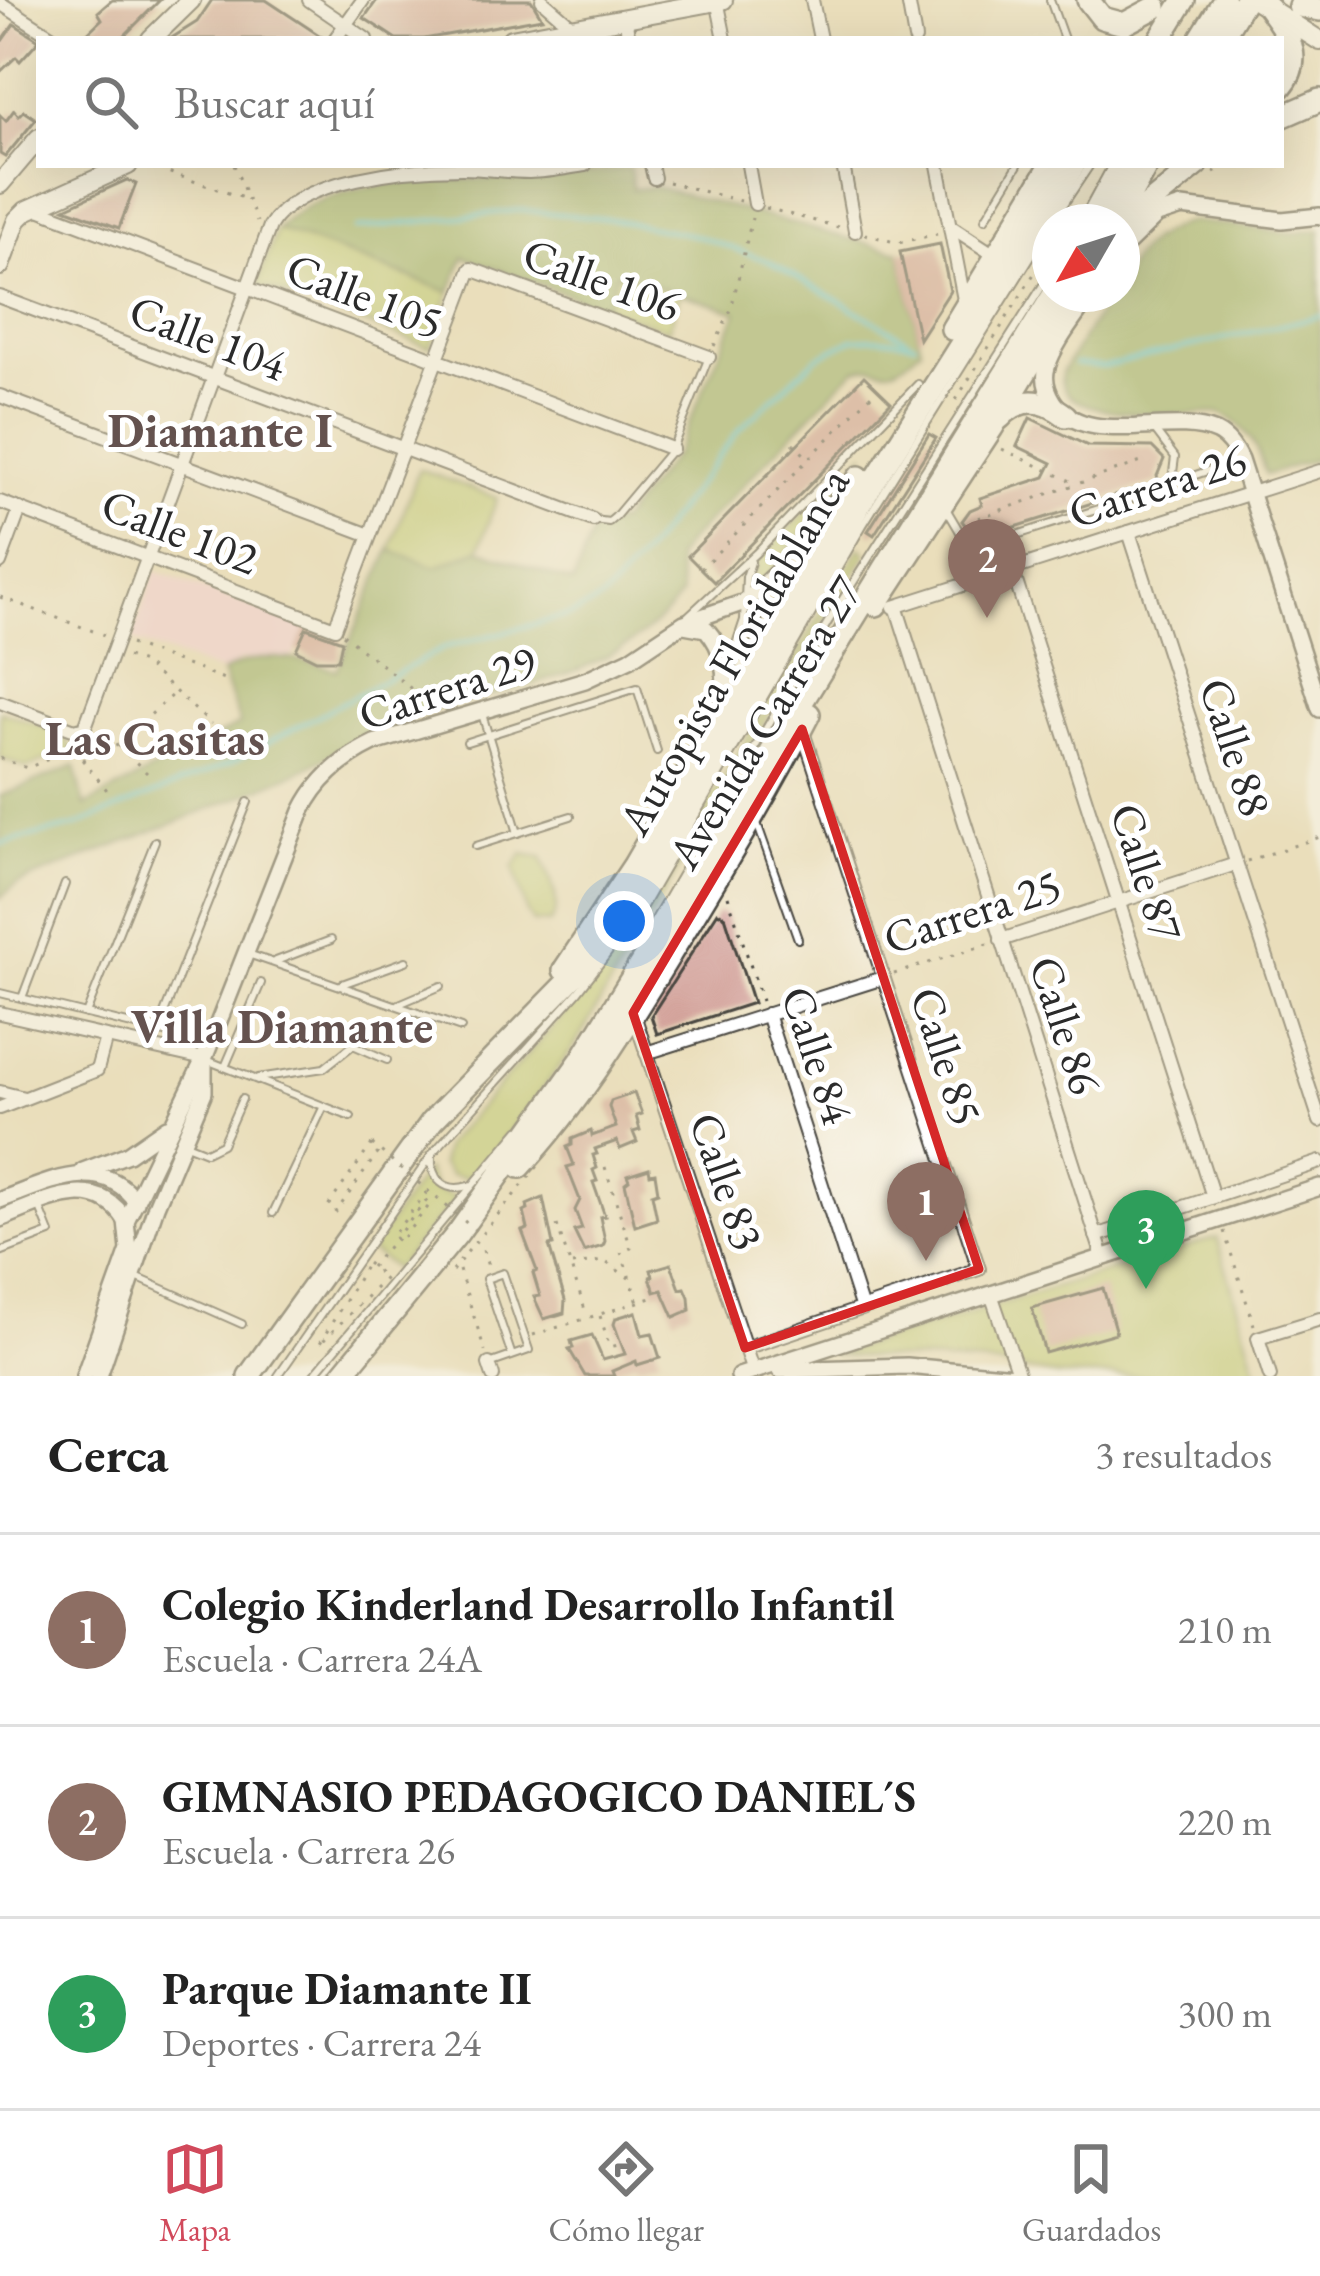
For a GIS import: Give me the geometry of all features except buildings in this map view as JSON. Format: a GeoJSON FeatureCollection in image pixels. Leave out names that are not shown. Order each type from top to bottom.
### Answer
{"type":"FeatureCollection","features":[{"type":"Feature","properties":{"kind":"highway"},"geometry":{"type":"LineString","coordinates":[[1088,0],[1102,18],[1124,24],[1158,3]]}},
{"type":"Feature","properties":{"kind":"highway"},"geometry":{"type":"LineString","coordinates":[[1162,36],[1184,0]]}},
{"type":"Feature","properties":{"kind":"highway"},"geometry":{"type":"LineString","coordinates":[[1202,36],[1225,0]]}},
{"type":"Feature","properties":{"kind":"highway"},"geometry":{"type":"LineString","coordinates":[[1223,36],[1245,0]]}},
{"type":"Feature","properties":{"kind":"highway"},"geometry":{"type":"LineString","coordinates":[[1136,36],[1158,3]]}},
{"type":"Feature","properties":{"kind":"highway"},"geometry":{"type":"LineString","coordinates":[[1284,83],[1292,71],[1293,48],[1286,5]]}},
{"type":"Feature","properties":{"kind":"highway"},"geometry":{"type":"LineString","coordinates":[[1284,116],[1320,100]]}},
{"type":"Feature","properties":{"kind":"highway","name":"Avenida Carrera 27"},"geometry":{"type":"LineString","coordinates":[[534,1014],[617,893],[870,460],[1049,168]]}},
{"type":"Feature","properties":{"kind":"highway","name":"Autopista Floridablanca"},"geometry":{"type":"LineString","coordinates":[[249,1376],[424,1131],[596,951],[653,869],[860,504],[1072,168]]}},
{"type":"Feature","properties":{"kind":"highway"},"geometry":{"type":"LineString","coordinates":[[1105,204],[1123,168]]}},
{"type":"Feature","properties":{"kind":"highway"},"geometry":{"type":"LineString","coordinates":[[1128,204],[1146,168]]}},
{"type":"Feature","properties":{"kind":"highway"},"geometry":{"type":"LineString","coordinates":[[1140,208],[1193,168]]}},
{"type":"Feature","properties":{"kind":"highway","name":"Autopista Floridablanca"},"geometry":{"type":"LineString","coordinates":[[341,1376],[470,1234],[617,1005],[1043,312]]}},
{"type":"Feature","properties":{"kind":"highway","name":"Avenida Carrera 27"},"geometry":{"type":"LineString","coordinates":[[470,1234],[553,1128],[633,1013],[802,729],[889,603],[945,502],[997,439],[1064,312]]}},
{"type":"Feature","properties":{"kind":"highway"},"geometry":{"type":"LineString","coordinates":[[997,439],[1009,409],[1028,401],[1049,404],[1066,416]]}},
{"type":"Feature","properties":{"kind":"main road"},"geometry":{"type":"LineString","coordinates":[[154,36],[191,0]]}},
{"type":"Feature","properties":{"kind":"main road"},"geometry":{"type":"LineString","coordinates":[[528,36],[719,0]]}},
{"type":"Feature","properties":{"kind":"main road"},"geometry":{"type":"LineString","coordinates":[[1286,5],[1320,20]]}},
{"type":"Feature","properties":{"kind":"main road"},"geometry":{"type":"LineString","coordinates":[[1286,5],[1320,40]]}},
{"type":"Feature","properties":{"kind":"main road"},"geometry":{"type":"LineString","coordinates":[[0,184],[36,142]]}},
{"type":"Feature","properties":{"kind":"main road"},"geometry":{"type":"LineString","coordinates":[[0,266],[17,220],[33,207],[121,168]]}},
{"type":"Feature","properties":{"kind":"street"},"geometry":{"type":"LineString","coordinates":[[310,0],[361,36]]}},
{"type":"Feature","properties":{"kind":"street"},"geometry":{"type":"LineString","coordinates":[[338,36],[363,0]]}},
{"type":"Feature","properties":{"kind":"street"},"geometry":{"type":"LineString","coordinates":[[542,0],[562,5],[574,28]]}},
{"type":"Feature","properties":{"kind":"street"},"geometry":{"type":"LineString","coordinates":[[719,0],[724,36]]}},
{"type":"Feature","properties":{"kind":"street"},"geometry":{"type":"LineString","coordinates":[[812,0],[819,36]]}},
{"type":"Feature","properties":{"kind":"street"},"geometry":{"type":"LineString","coordinates":[[908,0],[914,36]]}},
{"type":"Feature","properties":{"kind":"street"},"geometry":{"type":"LineString","coordinates":[[0,3],[51,36]]}},
{"type":"Feature","properties":{"kind":"street"},"geometry":{"type":"LineString","coordinates":[[625,18],[628,36]]}},
{"type":"Feature","properties":{"kind":"street"},"geometry":{"type":"LineString","coordinates":[[0,702],[82,730],[276,215],[300,198],[386,174],[452,168]]}},
{"type":"Feature","properties":{"kind":"street"},"geometry":{"type":"LineString","coordinates":[[476,168],[526,172],[560,168]]}},
{"type":"Feature","properties":{"kind":"street"},"geometry":{"type":"LineString","coordinates":[[749,168],[755,205]]}},
{"type":"Feature","properties":{"kind":"street"},"geometry":{"type":"LineString","coordinates":[[844,168],[855,231]]}},
{"type":"Feature","properties":{"kind":"street"},"geometry":{"type":"LineString","coordinates":[[939,168],[965,308]]}},
{"type":"Feature","properties":{"kind":"street","name":"Calle 105"},"geometry":{"type":"LineString","coordinates":[[33,207],[672,449]]}},
{"type":"Feature","properties":{"kind":"street"},"geometry":{"type":"LineString","coordinates":[[1140,232],[1157,215],[1181,207],[1282,220],[1320,216]]}},
{"type":"Feature","properties":{"kind":"street"},"geometry":{"type":"LineString","coordinates":[[950,229],[996,256]]}},
{"type":"Feature","properties":{"kind":"street","name":"Calle 106"},"geometry":{"type":"LineString","coordinates":[[436,361],[471,269],[709,357]]}},
{"type":"Feature","properties":{"kind":"street","name":"Calle 104"},"geometry":{"type":"LineString","coordinates":[[0,297],[593,520]]}},
{"type":"Feature","properties":{"kind":"street"},"geometry":{"type":"LineString","coordinates":[[1080,312],[1051,357],[1047,390],[1066,416],[1095,426],[1198,428],[1227,439],[1240,460],[1320,710]]}},
{"type":"Feature","properties":{"kind":"street"},"geometry":{"type":"LineString","coordinates":[[0,396],[370,535],[436,361]]}},
{"type":"Feature","properties":{"kind":"street","name":"Carrera 29"},"geometry":{"type":"LineString","coordinates":[[84,1376],[129,1250],[126,1221],[134,1200],[206,1052],[302,811],[319,784],[345,760],[374,743],[595,676],[676,627],[745,602],[777,572],[870,460]]}},
{"type":"Feature","properties":{"kind":"street","name":"Carrera 26"},"geometry":{"type":"LineString","coordinates":[[889,603],[1320,471]]}},
{"type":"Feature","properties":{"kind":"street","name":"Calle 102"},"geometry":{"type":"LineString","coordinates":[[0,502],[335,628],[370,535]]}},
{"type":"Feature","properties":{"kind":"street"},"geometry":{"type":"LineString","coordinates":[[0,562],[20,509]]}},
{"type":"Feature","properties":{"kind":"street","name":"Calle 88"},"geometry":{"type":"LineString","coordinates":[[1129,532],[1320,1120]]}},
{"type":"Feature","properties":{"kind":"street","name":"Calle 87"},"geometry":{"type":"LineString","coordinates":[[1012,569],[1213,1197]]}},
{"type":"Feature","properties":{"kind":"street","name":"Calle 86"},"geometry":{"type":"LineString","coordinates":[[889,603],[1103,1258]]}},
{"type":"Feature","properties":{"kind":"street"},"geometry":{"type":"LineString","coordinates":[[676,627],[699,625],[712,635],[721,652],[725,680],[719,720]]}},
{"type":"Feature","properties":{"kind":"street","name":"Calle 85"},"geometry":{"type":"LineString","coordinates":[[802,729],[979,1270],[862,1309]]}},
{"type":"Feature","properties":{"kind":"street","name":"Carrera 25"},"geometry":{"type":"LineString","coordinates":[[1001,940],[1236,864]]}},
{"type":"Feature","properties":{"kind":"street","name":"Carrera 25"},"geometry":{"type":"LineString","coordinates":[[646,1053],[883,977]]}},
{"type":"Feature","properties":{"kind":"street"},"geometry":{"type":"LineString","coordinates":[[0,1013],[106,1037],[206,1052]]}},
{"type":"Feature","properties":{"kind":"street","name":"Calle 83"},"geometry":{"type":"LineString","coordinates":[[633,1013],[745,1348],[746,1374]]}},
{"type":"Feature","properties":{"kind":"street","name":"Calle 84"},"geometry":{"type":"LineString","coordinates":[[767,1015],[862,1309]]}},
{"type":"Feature","properties":{"kind":"street"},"geometry":{"type":"LineString","coordinates":[[0,1108],[97,1070],[106,1037]]}},
{"type":"Feature","properties":{"kind":"street","name":"Carrera 29"},"geometry":{"type":"LineString","coordinates":[[99,1376],[143,1246],[204,1092],[206,1052]]}},
{"type":"Feature","properties":{"kind":"street"},"geometry":{"type":"LineString","coordinates":[[0,1092],[26,1098]]}},
{"type":"Feature","properties":{"kind":"street"},"geometry":{"type":"LineString","coordinates":[[0,1201],[128,1154],[174,1122]]}},
{"type":"Feature","properties":{"kind":"street"},"geometry":{"type":"LineString","coordinates":[[1096,1236],[1320,1162]]}},
{"type":"Feature","properties":{"kind":"street"},"geometry":{"type":"LineString","coordinates":[[71,1175],[107,1177],[134,1200],[144,1222],[143,1246]]}},
{"type":"Feature","properties":{"kind":"street"},"geometry":{"type":"LineString","coordinates":[[746,1374],[1320,1187]]}},
{"type":"Feature","properties":{"kind":"street"},"geometry":{"type":"LineString","coordinates":[[0,1219],[69,1194],[91,1193],[111,1203],[126,1221]]}},
{"type":"Feature","properties":{"kind":"street"},"geometry":{"type":"LineString","coordinates":[[746,1374],[907,1366],[1016,1376],[991,1294]]}},
{"type":"Feature","properties":{"kind":"street"},"geometry":{"type":"LineString","coordinates":[[745,1348],[862,1309]]}},
{"type":"Feature","properties":{"kind":"street"},"geometry":{"type":"LineString","coordinates":[[1270,1376],[1258,1338],[1320,1319]]}},
{"type":"Feature","properties":{"kind":"street"},"geometry":{"type":"LineString","coordinates":[[826,1348],[823,1359],[831,1367]]}},
{"type":"Feature","properties":{"kind":"lane"},"geometry":{"type":"LineString","coordinates":[[1050,0],[1063,36]]}},
{"type":"Feature","properties":{"kind":"lane"},"geometry":{"type":"LineString","coordinates":[[1173,36],[1196,0]]}},
{"type":"Feature","properties":{"kind":"lane"},"geometry":{"type":"LineString","coordinates":[[1190,36],[1212,0]]}},
{"type":"Feature","properties":{"kind":"lane"},"geometry":{"type":"LineString","coordinates":[[985,219],[1016,168]]}},
{"type":"Feature","properties":{"kind":"lane"},"geometry":{"type":"LineString","coordinates":[[1064,204],[1088,168]]}},
{"type":"Feature","properties":{"kind":"lane"},"geometry":{"type":"LineString","coordinates":[[1091,204],[1110,168]]}},
{"type":"Feature","properties":{"kind":"lane"},"geometry":{"type":"LineString","coordinates":[[278,1376],[433,1153],[578,992],[641,910],[863,525],[1032,254]]}},
{"type":"Feature","properties":{"kind":"lane"},"geometry":{"type":"LineString","coordinates":[[313,1376],[535,1109],[596,1019],[816,642],[1032,302]]}},
{"type":"Feature","properties":{"kind":"lane"},"geometry":{"type":"LineString","coordinates":[[593,520],[609,522],[615,517],[672,449],[709,357]]}},
{"type":"Feature","properties":{"kind":"lane"},"geometry":{"type":"LineString","coordinates":[[676,627],[756,553],[918,384]]}},
{"type":"Feature","properties":{"kind":"lane"},"geometry":{"type":"LineString","coordinates":[[945,502],[963,537],[985,545],[1162,489],[1172,480],[1175,457],[1165,439],[1148,426]]}},
{"type":"Feature","properties":{"kind":"lane"},"geometry":{"type":"LineString","coordinates":[[1184,479],[1240,460]]}},
{"type":"Feature","properties":{"kind":"lane"},"geometry":{"type":"LineString","coordinates":[[725,680],[742,629],[746,577],[756,553]]}},
{"type":"Feature","properties":{"kind":"lane"},"geometry":{"type":"LineString","coordinates":[[467,742],[637,688],[657,751]]}},
{"type":"Feature","properties":{"kind":"lane"},"geometry":{"type":"LineString","coordinates":[[481,710],[518,833]]}},
{"type":"Feature","properties":{"kind":"lane"},"geometry":{"type":"LineString","coordinates":[[157,1031],[248,802]]}},
{"type":"Feature","properties":{"kind":"lane"},"geometry":{"type":"LineString","coordinates":[[754,814],[798,939]]}},
{"type":"Feature","properties":{"kind":"lane"},"geometry":{"type":"LineString","coordinates":[[476,846],[571,816]]}},
{"type":"Feature","properties":{"kind":"lane"},"geometry":{"type":"LineString","coordinates":[[86,1014],[155,841]]}},
{"type":"Feature","properties":{"kind":"lane"},"geometry":{"type":"LineString","coordinates":[[22,998],[65,884]]}},
{"type":"Feature","properties":{"kind":"lane"},"geometry":{"type":"LineString","coordinates":[[272,962],[331,940]]}},
{"type":"Feature","properties":{"kind":"lane"},"geometry":{"type":"LineString","coordinates":[[244,952],[461,1028]]}},
{"type":"Feature","properties":{"kind":"lane"},"geometry":{"type":"LineString","coordinates":[[339,986],[406,961]]}},
{"type":"Feature","properties":{"kind":"lane"},"geometry":{"type":"LineString","coordinates":[[225,1067],[261,983]]}},
{"type":"Feature","properties":{"kind":"lane"},"geometry":{"type":"LineString","coordinates":[[396,1005],[441,986]]}},
{"type":"Feature","properties":{"kind":"lane"},"geometry":{"type":"LineString","coordinates":[[0,993],[157,1031],[206,1052],[225,1067],[351,1117]]}},
{"type":"Feature","properties":{"kind":"lane"},"geometry":{"type":"LineString","coordinates":[[254,1079],[324,1068],[353,1045],[387,1060]]}},
{"type":"Feature","properties":{"kind":"lane"},"geometry":{"type":"LineString","coordinates":[[183,1143],[206,1152],[222,1144],[242,1099]]}},
{"type":"Feature","properties":{"kind":"lane"},"geometry":{"type":"LineString","coordinates":[[273,1213],[323,1106]]}},
{"type":"Feature","properties":{"kind":"lane"},"geometry":{"type":"LineString","coordinates":[[433,1153],[432,1172],[442,1185],[458,1189],[476,1182]]}},
{"type":"Feature","properties":{"kind":"lane"},"geometry":{"type":"LineString","coordinates":[[0,1252],[50,1233],[38,1204]]}},
{"type":"Feature","properties":{"kind":"lane"},"geometry":{"type":"LineString","coordinates":[[491,1370],[529,1350],[503,1274],[486,1279],[512,1356]]}},
{"type":"Feature","properties":{"kind":"lane"},"geometry":{"type":"LineString","coordinates":[[134,1276],[242,1324]]}},
{"type":"Feature","properties":{"kind":"path"},"geometry":{"type":"LineString","coordinates":[[156,168],[249,200]]}},
{"type":"Feature","properties":{"kind":"path"},"geometry":{"type":"LineString","coordinates":[[235,168],[265,240]]}},
{"type":"Feature","properties":{"kind":"path"},"geometry":{"type":"LineString","coordinates":[[652,172],[898,243],[950,229]]}},
{"type":"Feature","properties":{"kind":"path"},"geometry":{"type":"LineString","coordinates":[[709,357],[731,310],[755,205]]}},
{"type":"Feature","properties":{"kind":"path"},"geometry":{"type":"LineString","coordinates":[[956,399],[1032,277]]}},
{"type":"Feature","properties":{"kind":"path"},"geometry":{"type":"LineString","coordinates":[[701,569],[877,389]]}},
{"type":"Feature","properties":{"kind":"path"},"geometry":{"type":"LineString","coordinates":[[997,439],[1077,484]]}},
{"type":"Feature","properties":{"kind":"path"},"geometry":{"type":"LineString","coordinates":[[793,443],[809,459]]}},
{"type":"Feature","properties":{"kind":"path"},"geometry":{"type":"LineString","coordinates":[[978,518],[1147,460]]}},
{"type":"Feature","properties":{"kind":"path"},"geometry":{"type":"LineString","coordinates":[[350,640],[439,711]]}},
{"type":"Feature","properties":{"kind":"path"},"geometry":{"type":"LineString","coordinates":[[114,652],[145,664],[211,724]]}},
{"type":"Feature","properties":{"kind":"path"},"geometry":{"type":"LineString","coordinates":[[82,760],[118,745],[176,692]]}},
{"type":"Feature","properties":{"kind":"path"},"geometry":{"type":"LineString","coordinates":[[50,721],[111,795]]}},
{"type":"Feature","properties":{"kind":"path"},"geometry":{"type":"LineString","coordinates":[[118,745],[148,773]]}},
{"type":"Feature","properties":{"kind":"path"},"geometry":{"type":"LineString","coordinates":[[0,758],[27,768],[73,749]]}},
{"type":"Feature","properties":{"kind":"path"},"geometry":{"type":"LineString","coordinates":[[1236,864],[1320,838]]}},
{"type":"Feature","properties":{"kind":"path","name":"Calle 84"},"geometry":{"type":"LineString","coordinates":[[727,892],[767,1015]]}},
{"type":"Feature","properties":{"kind":"path","name":"Carrera 25"},"geometry":{"type":"LineString","coordinates":[[883,977],[1001,940]]}},
{"type":"Feature","properties":{"kind":"path"},"geometry":{"type":"LineString","coordinates":[[380,1156],[336,1212],[328,1206],[372,1144],[470,1234]]}},
{"type":"Feature","properties":{"kind":"path"},"geometry":{"type":"LineString","coordinates":[[491,1370],[455,1270],[470,1234],[538,1166]]}},
{"type":"Feature","properties":{"kind":"path"},"geometry":{"type":"LineString","coordinates":[[605,1167],[631,1248],[621,1252],[638,1302]]}},
{"type":"Feature","properties":{"kind":"path"},"geometry":{"type":"LineString","coordinates":[[371,1267],[386,1250],[400,1233],[414,1216],[428,1199],[431,1202],[399,1242],[392,1236],[428,1191]]}},
{"type":"Feature","properties":{"kind":"path"},"geometry":{"type":"LineString","coordinates":[[1221,1219],[1258,1338]]}},
{"type":"Feature","properties":{"kind":"path"},"geometry":{"type":"LineString","coordinates":[[557,1225],[588,1318]]}},
{"type":"Feature","properties":{"kind":"path"},"geometry":{"type":"LineString","coordinates":[[483,1250],[491,1277]]}},
{"type":"Feature","properties":{"kind":"path"},"geometry":{"type":"LineString","coordinates":[[571,1265],[604,1261],[630,1279]]}},
{"type":"Feature","properties":{"kind":"path"},"geometry":{"type":"LineString","coordinates":[[368,1263],[371,1267],[385,1278],[319,1345],[368,1263]]}},
{"type":"Feature","properties":{"kind":"path"},"geometry":{"type":"LineString","coordinates":[[525,1338],[658,1296]]}},
{"type":"Feature","properties":{"kind":"path"},"geometry":{"type":"LineString","coordinates":[[599,1314],[610,1347],[618,1345]]}},
{"type":"Feature","properties":{"kind":"highlighted area"},"geometry":{"type":"Polygon","coordinates":[[[802,729],[979,1269],[745,1348],[633,1013],[802,729]]]}},
{"type":"Feature","properties":{"kind":"shaded area"},"geometry":{"type":"Polygon","coordinates":[[[155,571],[307,626],[293,657],[241,660],[222,673],[131,640],[155,571]]]}},
{"type":"Feature","properties":{"kind":"green space"},"geometry":{"type":"Polygon","coordinates":[[[630,168],[633,189],[656,187],[900,252],[921,348],[891,369],[854,370],[686,544],[676,557],[681,595],[653,626],[620,649],[545,681],[374,731],[297,772],[17,884],[0,898],[0,796],[75,766],[85,806],[240,724],[222,673],[236,665],[278,658],[337,670],[390,550],[436,567],[479,549],[573,583],[592,532],[621,521],[676,453],[737,312],[617,273],[604,308],[464,257],[450,292],[277,229],[301,210],[363,188],[436,180],[560,177],[630,168]]]}},
{"type":"Feature","properties":{"kind":"green space"},"geometry":{"type":"Polygon","coordinates":[[[1191,221],[1294,233],[1320,230],[1320,458],[1266,475],[1251,439],[1221,413],[1154,414],[1098,408],[1077,401],[1064,389],[1062,372],[1099,312],[1140,312],[1140,251],[1191,221]]]}},
{"type":"Feature","properties":{"kind":"green space"},"geometry":{"type":"Polygon","coordinates":[[[277,229],[450,292],[430,347],[257,285],[277,229]]]}},
{"type":"Feature","properties":{"kind":"green space"},"geometry":{"type":"Polygon","coordinates":[[[616,272],[680,294],[669,330],[604,308],[616,272]]]}},
{"type":"Feature","properties":{"kind":"green space"},"geometry":{"type":"Polygon","coordinates":[[[866,452],[762,584],[749,593],[758,559],[866,452]]]}},
{"type":"Feature","properties":{"kind":"green space"},"geometry":{"type":"Polygon","coordinates":[[[419,469],[497,498],[479,549],[436,567],[390,550],[419,469]]]}},
{"type":"Feature","properties":{"kind":"green space"},"geometry":{"type":"Polygon","coordinates":[[[860,547],[867,553],[574,1047],[485,1165],[465,1178],[450,1175],[441,1164],[446,1144],[584,992],[646,908],[860,547]]]}},
{"type":"Feature","properties":{"kind":"green space"},"geometry":{"type":"Polygon","coordinates":[[[0,711],[59,732],[73,749],[27,768],[0,758],[0,711]]]}},
{"type":"Feature","properties":{"kind":"green space"},"geometry":{"type":"Polygon","coordinates":[[[523,854],[542,857],[556,900],[550,923],[533,922],[527,913],[513,867],[523,854]]]}},
{"type":"Feature","properties":{"kind":"green space"},"geometry":{"type":"Polygon","coordinates":[[[426,1170],[436,1191],[457,1198],[395,1269],[370,1250],[426,1170]]]}},
{"type":"Feature","properties":{"kind":"green space"},"geometry":{"type":"Polygon","coordinates":[[[1217,1238],[1258,1376],[1060,1376],[982,1363],[833,1355],[1217,1238]]]}},
{"type":"Feature","properties":{"kind":"waterway"},"geometry":{"type":"LineString","coordinates":[[356,229],[520,210],[611,219],[698,236],[768,261],[910,341]]}},
{"type":"Feature","properties":{"kind":"waterway"},"geometry":{"type":"LineString","coordinates":[[1075,364],[1103,367],[1320,316]]}},
{"type":"Feature","properties":{"kind":"waterway"},"geometry":{"type":"LineString","coordinates":[[0,844],[76,826],[230,763],[446,647],[574,614],[603,599],[648,549],[738,431],[816,358],[853,339],[915,343]]}},
{"type":"Feature","properties":{"kind":"place","name":"GIMNASIO PEDAGOGICO DANIEL´S"},"geometry":{"type":"Point","coordinates":[987,618]}},
{"type":"Feature","properties":{"kind":"place","name":"Colegio Kinderland Desarrollo Infantil"},"geometry":{"type":"Point","coordinates":[926,1261]}},
{"type":"Feature","properties":{"kind":"place","name":"Parque Diamante II"},"geometry":{"type":"Point","coordinates":[1146,1289]}},
{"type":"Feature","properties":{"kind":"district","name":"Diamante I"},"geometry":{"type":"Point","coordinates":[220,430]}},
{"type":"Feature","properties":{"kind":"district","name":"Las Casitas"},"geometry":{"type":"Point","coordinates":[155,738]}},
{"type":"Feature","properties":{"kind":"district","name":"Villa Diamante"},"geometry":{"type":"Point","coordinates":[282,1026]}}]}
